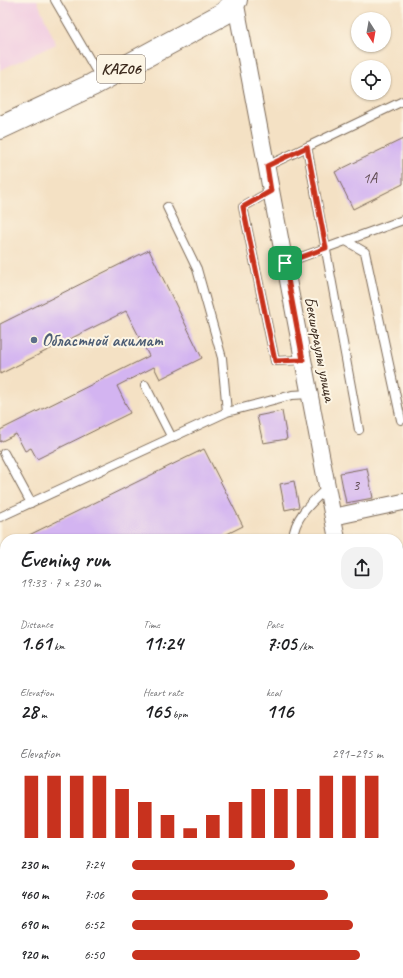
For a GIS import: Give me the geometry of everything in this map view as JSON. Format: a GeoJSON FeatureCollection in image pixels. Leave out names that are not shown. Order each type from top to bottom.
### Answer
{"type":"FeatureCollection","features":[{"type":"Feature","properties":{"kind":"main road","name":"KAZ06"},"geometry":{"type":"LineString","coordinates":[[0,128],[101,80],[225,13],[235,0]]}},
{"type":"Feature","properties":{"kind":"street","name":"Бекшораулы улица"},"geometry":{"type":"LineString","coordinates":[[235,0],[336,534]]}},
{"type":"Feature","properties":{"kind":"street"},"geometry":{"type":"LineString","coordinates":[[333,517],[403,502]]}},
{"type":"Feature","properties":{"kind":"lane"},"geometry":{"type":"LineString","coordinates":[[56,0],[101,80]]}},
{"type":"Feature","properties":{"kind":"lane"},"geometry":{"type":"LineString","coordinates":[[267,166],[403,101]]}},
{"type":"Feature","properties":{"kind":"lane"},"geometry":{"type":"LineString","coordinates":[[307,147],[359,430]]}},
{"type":"Feature","properties":{"kind":"lane"},"geometry":{"type":"LineString","coordinates":[[271,191],[243,207],[275,361],[303,360]]}},
{"type":"Feature","properties":{"kind":"lane"},"geometry":{"type":"LineString","coordinates":[[167,207],[197,269],[222,358],[227,412]]}},
{"type":"Feature","properties":{"kind":"lane"},"geometry":{"type":"LineString","coordinates":[[285,263],[403,220]]}},
{"type":"Feature","properties":{"kind":"lane"},"geometry":{"type":"LineString","coordinates":[[346,241],[365,252],[401,420]]}},
{"type":"Feature","properties":{"kind":"lane"},"geometry":{"type":"LineString","coordinates":[[145,385],[172,438]]}},
{"type":"Feature","properties":{"kind":"lane"},"geometry":{"type":"LineString","coordinates":[[0,517],[227,412],[292,396],[310,394]]}},
{"type":"Feature","properties":{"kind":"lane"},"geometry":{"type":"LineString","coordinates":[[4,453],[31,503]]}},
{"type":"Feature","properties":{"kind":"lane"},"geometry":{"type":"LineString","coordinates":[[293,534],[298,520],[309,505],[328,488]]}},
{"type":"Feature","properties":{"kind":"shaded area"},"geometry":{"type":"Polygon","coordinates":[[[0,0],[37,0],[56,44],[0,70],[0,0]]]}},
{"type":"Feature","properties":{"kind":"building"},"geometry":{"type":"Polygon","coordinates":[[[403,139],[403,184],[353,209],[335,172],[403,139]]]}},
{"type":"Feature","properties":{"kind":"building","name":"Областной акимат"},"geometry":{"type":"Polygon","coordinates":[[[149,250],[202,358],[160,379],[154,367],[117,386],[130,413],[37,459],[31,448],[25,451],[16,434],[0,442],[0,430],[149,356],[126,311],[0,374],[0,324],[149,250]]]}},
{"type":"Feature","properties":{"kind":"building"},"geometry":{"type":"Polygon","coordinates":[[[282,411],[287,439],[263,443],[257,416],[282,411]]]}},
{"type":"Feature","properties":{"kind":"building"},"geometry":{"type":"Polygon","coordinates":[[[204,449],[243,526],[227,534],[31,534],[204,449]]]}},
{"type":"Feature","properties":{"kind":"building"},"geometry":{"type":"Polygon","coordinates":[[[367,468],[373,498],[346,503],[340,473],[367,468]]]}},
{"type":"Feature","properties":{"kind":"building"},"geometry":{"type":"Polygon","coordinates":[[[294,481],[299,507],[285,510],[280,484],[294,481]]]}},
{"type":"Feature","properties":{"kind":"place","name":"Областной акимат"},"geometry":{"type":"Point","coordinates":[34,340]}},
{"type":"Feature","properties":{"kind":"route"},"geometry":{"type":"LineString","coordinates":[[307,147],[326,248],[285,263],[303,360],[275,361],[243,207],[271,191],[267,166],[307,147]]}}]}
